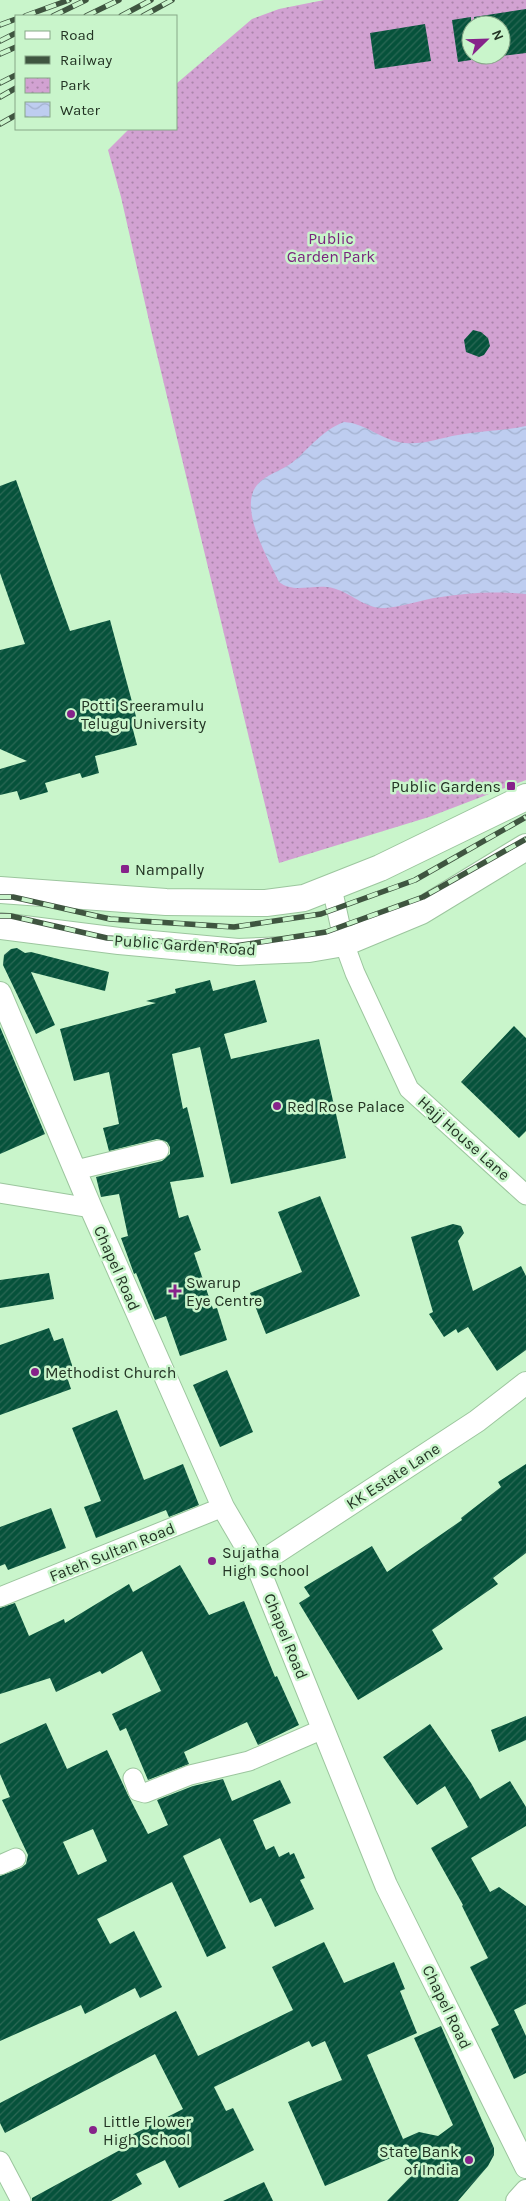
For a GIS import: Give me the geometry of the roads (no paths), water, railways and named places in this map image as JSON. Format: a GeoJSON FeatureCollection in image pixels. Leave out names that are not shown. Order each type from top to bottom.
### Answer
{"type":"FeatureCollection","features":[{"type":"Feature","properties":{"kind":"highway"},"geometry":{"type":"LineString","coordinates":[[0,890],[166,902],[266,903],[304,898],[389,864],[526,797]]}},
{"type":"Feature","properties":{"kind":"highway","name":"Public Garden Road"},"geometry":{"type":"LineString","coordinates":[[0,926],[119,941],[238,952],[309,949],[344,943],[421,911],[526,848]]}},
{"type":"Feature","properties":{"kind":"main road","name":"Chapel Road"},"geometry":{"type":"LineString","coordinates":[[0,993],[91,1208],[223,1507],[258,1565],[386,1885],[526,2167]]}},
{"type":"Feature","properties":{"kind":"main road","name":"KK Estate Lane"},"geometry":{"type":"LineString","coordinates":[[258,1565],[477,1421],[526,1383]]}},
{"type":"Feature","properties":{"kind":"main road"},"geometry":{"type":"LineString","coordinates":[[517,2201],[526,2191]]}},
{"type":"Feature","properties":{"kind":"street","name":"Hajj House Lane"},"geometry":{"type":"LineString","coordinates":[[332,888],[344,943],[354,973],[409,1090],[526,1195]]}},
{"type":"Feature","properties":{"kind":"street"},"geometry":{"type":"LineString","coordinates":[[76,1170],[159,1150]]}},
{"type":"Feature","properties":{"kind":"street"},"geometry":{"type":"LineString","coordinates":[[0,1194],[91,1208]]}},
{"type":"Feature","properties":{"kind":"street","name":"Fateh Sultan Road"},"geometry":{"type":"LineString","coordinates":[[0,1597],[223,1507]]}},
{"type":"Feature","properties":{"kind":"street"},"geometry":{"type":"LineString","coordinates":[[133,1778],[138,1791],[145,1794],[190,1775],[249,1760],[323,1729]]}},
{"type":"Feature","properties":{"kind":"street"},"geometry":{"type":"LineString","coordinates":[[0,2161],[21,2201]]}},
{"type":"Feature","properties":{"kind":"water"},"geometry":{"type":"Polygon","coordinates":[[[344,422],[360,425],[389,439],[405,443],[424,442],[451,436],[526,426],[526,594],[491,593],[457,595],[384,608],[369,605],[342,591],[327,587],[296,588],[279,582],[257,533],[251,506],[252,495],[261,481],[289,465],[322,435],[344,422]]]}},
{"type":"Feature","properties":{"kind":"railway"},"geometry":{"type":"LineString","coordinates":[[28,15],[69,0]]}},
{"type":"Feature","properties":{"kind":"railway"},"geometry":{"type":"LineString","coordinates":[[55,15],[86,0]]}},
{"type":"Feature","properties":{"kind":"railway"},"geometry":{"type":"LineString","coordinates":[[88,15],[119,0]]}},
{"type":"Feature","properties":{"kind":"railway"},"geometry":{"type":"LineString","coordinates":[[123,15],[151,0]]}},
{"type":"Feature","properties":{"kind":"railway"},"geometry":{"type":"LineString","coordinates":[[145,15],[172,0]]}},
{"type":"Feature","properties":{"kind":"railway"},"geometry":{"type":"LineString","coordinates":[[0,25],[15,19]]}},
{"type":"Feature","properties":{"kind":"railway"},"geometry":{"type":"LineString","coordinates":[[0,41],[15,34]]}},
{"type":"Feature","properties":{"kind":"railway"},"geometry":{"type":"LineString","coordinates":[[0,54],[15,47]]}},
{"type":"Feature","properties":{"kind":"railway"},"geometry":{"type":"LineString","coordinates":[[0,83],[15,76]]}},
{"type":"Feature","properties":{"kind":"railway"},"geometry":{"type":"LineString","coordinates":[[0,97],[15,89]]}},
{"type":"Feature","properties":{"kind":"railway"},"geometry":{"type":"LineString","coordinates":[[0,124],[15,116]]}},
{"type":"Feature","properties":{"kind":"railway"},"geometry":{"type":"LineString","coordinates":[[0,897],[13,897],[110,919],[234,927],[321,914],[415,880],[526,817]]}},
{"type":"Feature","properties":{"kind":"railway"},"geometry":{"type":"LineString","coordinates":[[0,916],[11,916],[107,938],[235,946],[326,932],[423,897],[526,839]]}},
{"type":"Feature","properties":{"kind":"place","name":"Potti Sreeramulu Telugu University"},"geometry":{"type":"Point","coordinates":[71,714]}},
{"type":"Feature","properties":{"kind":"place","name":"Public Gardens"},"geometry":{"type":"Point","coordinates":[511,786]}},
{"type":"Feature","properties":{"kind":"place","name":"Nampally"},"geometry":{"type":"Point","coordinates":[125,869]}},
{"type":"Feature","properties":{"kind":"place","name":"Red Rose Palace"},"geometry":{"type":"Point","coordinates":[277,1106]}},
{"type":"Feature","properties":{"kind":"place","name":"Swarup Eye Centre"},"geometry":{"type":"Point","coordinates":[175,1291]}},
{"type":"Feature","properties":{"kind":"place","name":"Methodist Church"},"geometry":{"type":"Point","coordinates":[35,1372]}},
{"type":"Feature","properties":{"kind":"place","name":"Sujatha High School"},"geometry":{"type":"Point","coordinates":[212,1561]}},
{"type":"Feature","properties":{"kind":"place","name":"Little Flower High School"},"geometry":{"type":"Point","coordinates":[93,2130]}},
{"type":"Feature","properties":{"kind":"place","name":"State Bank of India"},"geometry":{"type":"Point","coordinates":[469,2160]}},
{"type":"Feature","properties":{"kind":"park label","name":"Public Garden Park"},"geometry":{"type":"Point","coordinates":[331,247]}}]}
